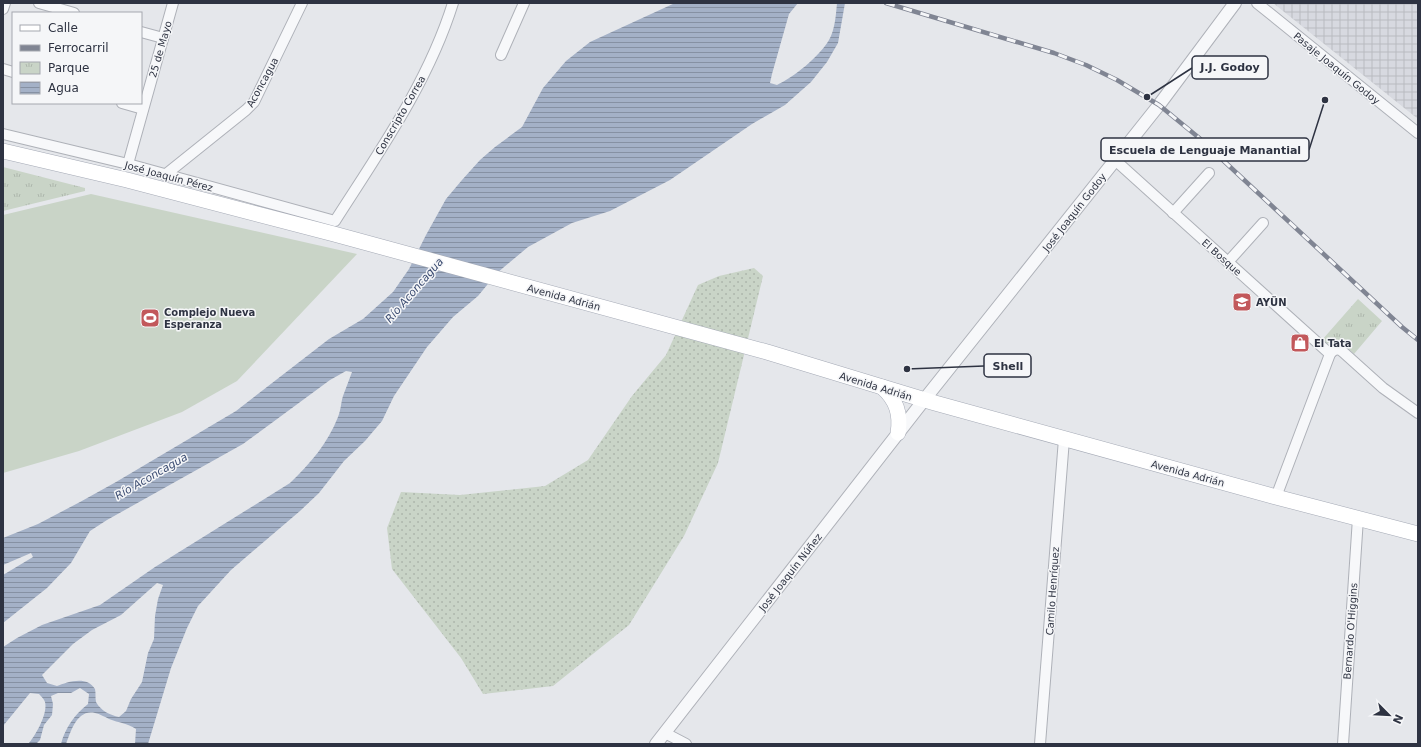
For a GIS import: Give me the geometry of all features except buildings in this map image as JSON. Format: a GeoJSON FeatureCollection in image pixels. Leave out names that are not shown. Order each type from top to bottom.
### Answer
{"type":"FeatureCollection","features":[{"type":"Feature","properties":{"kind":"main road","name":"José Joaquín Pérez"},"geometry":{"type":"LineString","coordinates":[[3,151],[334,228]]}},
{"type":"Feature","properties":{"kind":"main road","name":"Avenida Adrián"},"geometry":{"type":"LineString","coordinates":[[334,228],[767,352],[924,400],[1276,497],[1418,534]]}},
{"type":"Feature","properties":{"kind":"main road"},"geometry":{"type":"LineString","coordinates":[[882,388],[892,398],[898,410],[898,433]]}},
{"type":"Feature","properties":{"kind":"street"},"geometry":{"type":"LineString","coordinates":[[3,9],[5,3]]}},
{"type":"Feature","properties":{"kind":"street"},"geometry":{"type":"LineString","coordinates":[[39,3],[70,12]]}},
{"type":"Feature","properties":{"kind":"street","name":"25 de Mayo"},"geometry":{"type":"LineString","coordinates":[[128,164],[173,3]]}},
{"type":"Feature","properties":{"kind":"street","name":"Aconcagua"},"geometry":{"type":"LineString","coordinates":[[165,174],[254,102],[302,3]]}},
{"type":"Feature","properties":{"kind":"street","name":"Conscripto Correa"},"geometry":{"type":"LineString","coordinates":[[334,228],[422,80],[453,3]]}},
{"type":"Feature","properties":{"kind":"street"},"geometry":{"type":"LineString","coordinates":[[502,55],[524,3]]}},
{"type":"Feature","properties":{"kind":"street","name":"José Joaquín Godoy"},"geometry":{"type":"LineString","coordinates":[[924,400],[1159,105],[1235,3]]}},
{"type":"Feature","properties":{"kind":"street","name":"Pasaje Joaquín Godoy"},"geometry":{"type":"LineString","coordinates":[[1257,3],[1418,133]]}},
{"type":"Feature","properties":{"kind":"street"},"geometry":{"type":"LineString","coordinates":[[142,32],[163,38]]}},
{"type":"Feature","properties":{"kind":"street"},"geometry":{"type":"LineString","coordinates":[[126,104],[143,109]]}},
{"type":"Feature","properties":{"kind":"street","name":"José Joaquín Pérez"},"geometry":{"type":"LineString","coordinates":[[3,134],[165,174],[334,228]]}},
{"type":"Feature","properties":{"kind":"street","name":"El Bosque"},"geometry":{"type":"LineString","coordinates":[[1115,160],[1330,354]]}},
{"type":"Feature","properties":{"kind":"street"},"geometry":{"type":"LineString","coordinates":[[1173,213],[1209,173]]}},
{"type":"Feature","properties":{"kind":"street"},"geometry":{"type":"LineString","coordinates":[[1228,262],[1263,223]]}},
{"type":"Feature","properties":{"kind":"street"},"geometry":{"type":"LineString","coordinates":[[1276,497],[1330,354],[1333,350],[1341,350],[1383,388],[1418,413]]}},
{"type":"Feature","properties":{"kind":"street","name":"José Joaquín Núñez"},"geometry":{"type":"LineString","coordinates":[[656,744],[924,400]]}},
{"type":"Feature","properties":{"kind":"street","name":"Camilo Henríquez"},"geometry":{"type":"LineString","coordinates":[[1040,744],[1064,439]]}},
{"type":"Feature","properties":{"kind":"street","name":"Bernardo O'Higgins"},"geometry":{"type":"LineString","coordinates":[[1342,744],[1358,518]]}},
{"type":"Feature","properties":{"kind":"street"},"geometry":{"type":"LineString","coordinates":[[665,733],[686,744]]}},
{"type":"Feature","properties":{"kind":"shaded area"},"geometry":{"type":"Polygon","coordinates":[[[1273,3],[1418,3],[1418,119],[1273,3]]]}},
{"type":"Feature","properties":{"kind":"green space"},"geometry":{"type":"Polygon","coordinates":[[[3,167],[85,188],[85,191],[3,211],[3,167]]]}},
{"type":"Feature","properties":{"kind":"green space","name":"Complejo Nueva Esperanza"},"geometry":{"type":"Polygon","coordinates":[[[91,194],[357,254],[237,381],[182,412],[79,451],[3,473],[3,215],[91,194]]]}},
{"type":"Feature","properties":{"kind":"green space"},"geometry":{"type":"Polygon","coordinates":[[[754,268],[763,276],[718,463],[684,536],[629,625],[553,686],[483,694],[461,658],[392,569],[387,528],[401,492],[460,495],[545,486],[588,460],[632,396],[666,355],[698,285],[719,276],[754,268]]]}},
{"type":"Feature","properties":{"kind":"green space"},"geometry":{"type":"Polygon","coordinates":[[[1358,299],[1382,321],[1354,354],[1338,342],[1331,342],[1327,344],[1322,340],[1358,299]]]}},
{"type":"Feature","properties":{"kind":"water","name":"Río Aconcagua"},"geometry":{"type":"Polygon","coordinates":[[[675,3],[798,3],[789,14],[772,74],[770,83],[777,85],[806,66],[825,46],[833,32],[837,3],[845,3],[838,43],[827,62],[811,82],[785,105],[752,124],[670,180],[610,211],[572,223],[528,247],[497,273],[478,296],[453,317],[427,347],[394,396],[382,421],[365,441],[344,461],[319,493],[231,570],[198,606],[187,628],[171,668],[148,744],[135,744],[136,729],[133,727],[109,719],[97,713],[89,713],[84,714],[79,718],[73,727],[66,744],[61,744],[65,732],[71,722],[88,704],[89,694],[80,688],[71,693],[58,693],[51,696],[53,704],[52,715],[44,725],[40,740],[36,744],[28,744],[38,730],[45,712],[45,702],[39,694],[30,693],[3,726],[3,647],[42,625],[100,605],[155,567],[290,483],[311,461],[329,436],[339,414],[343,396],[352,372],[346,371],[330,380],[243,444],[90,531],[71,563],[47,588],[3,623],[3,575],[33,557],[31,553],[3,565],[3,538],[38,524],[80,502],[236,411],[329,339],[363,319],[393,292],[409,269],[446,199],[480,160],[522,127],[543,88],[566,61],[590,42],[675,3]],[[157,583],[121,615],[92,630],[73,644],[42,675],[47,683],[57,686],[77,681],[87,682],[95,689],[96,702],[100,708],[109,714],[119,717],[126,711],[131,699],[142,682],[148,653],[154,639],[155,616],[158,599],[163,585],[157,583]]]}},
{"type":"Feature","properties":{"kind":"railway"},"geometry":{"type":"LineString","coordinates":[[886,3],[1054,53],[1086,65],[1117,80],[1159,105],[1198,137],[1402,327],[1418,340]]}},
{"type":"Feature","properties":{"kind":"place","name":"J.J. Godoy"},"geometry":{"type":"Point","coordinates":[1147,97]}},
{"type":"Feature","properties":{"kind":"place","name":"Escuela de Lenguaje Manantial"},"geometry":{"type":"Point","coordinates":[1325,100]}},
{"type":"Feature","properties":{"kind":"place","name":"AYÜN"},"geometry":{"type":"Point","coordinates":[1242,302]}},
{"type":"Feature","properties":{"kind":"place","name":"Complejo Nueva Esperanza"},"geometry":{"type":"Point","coordinates":[150,318]}},
{"type":"Feature","properties":{"kind":"place","name":"El Tata"},"geometry":{"type":"Point","coordinates":[1300,343]}},
{"type":"Feature","properties":{"kind":"place","name":"Shell"},"geometry":{"type":"Point","coordinates":[907,369]}}]}
